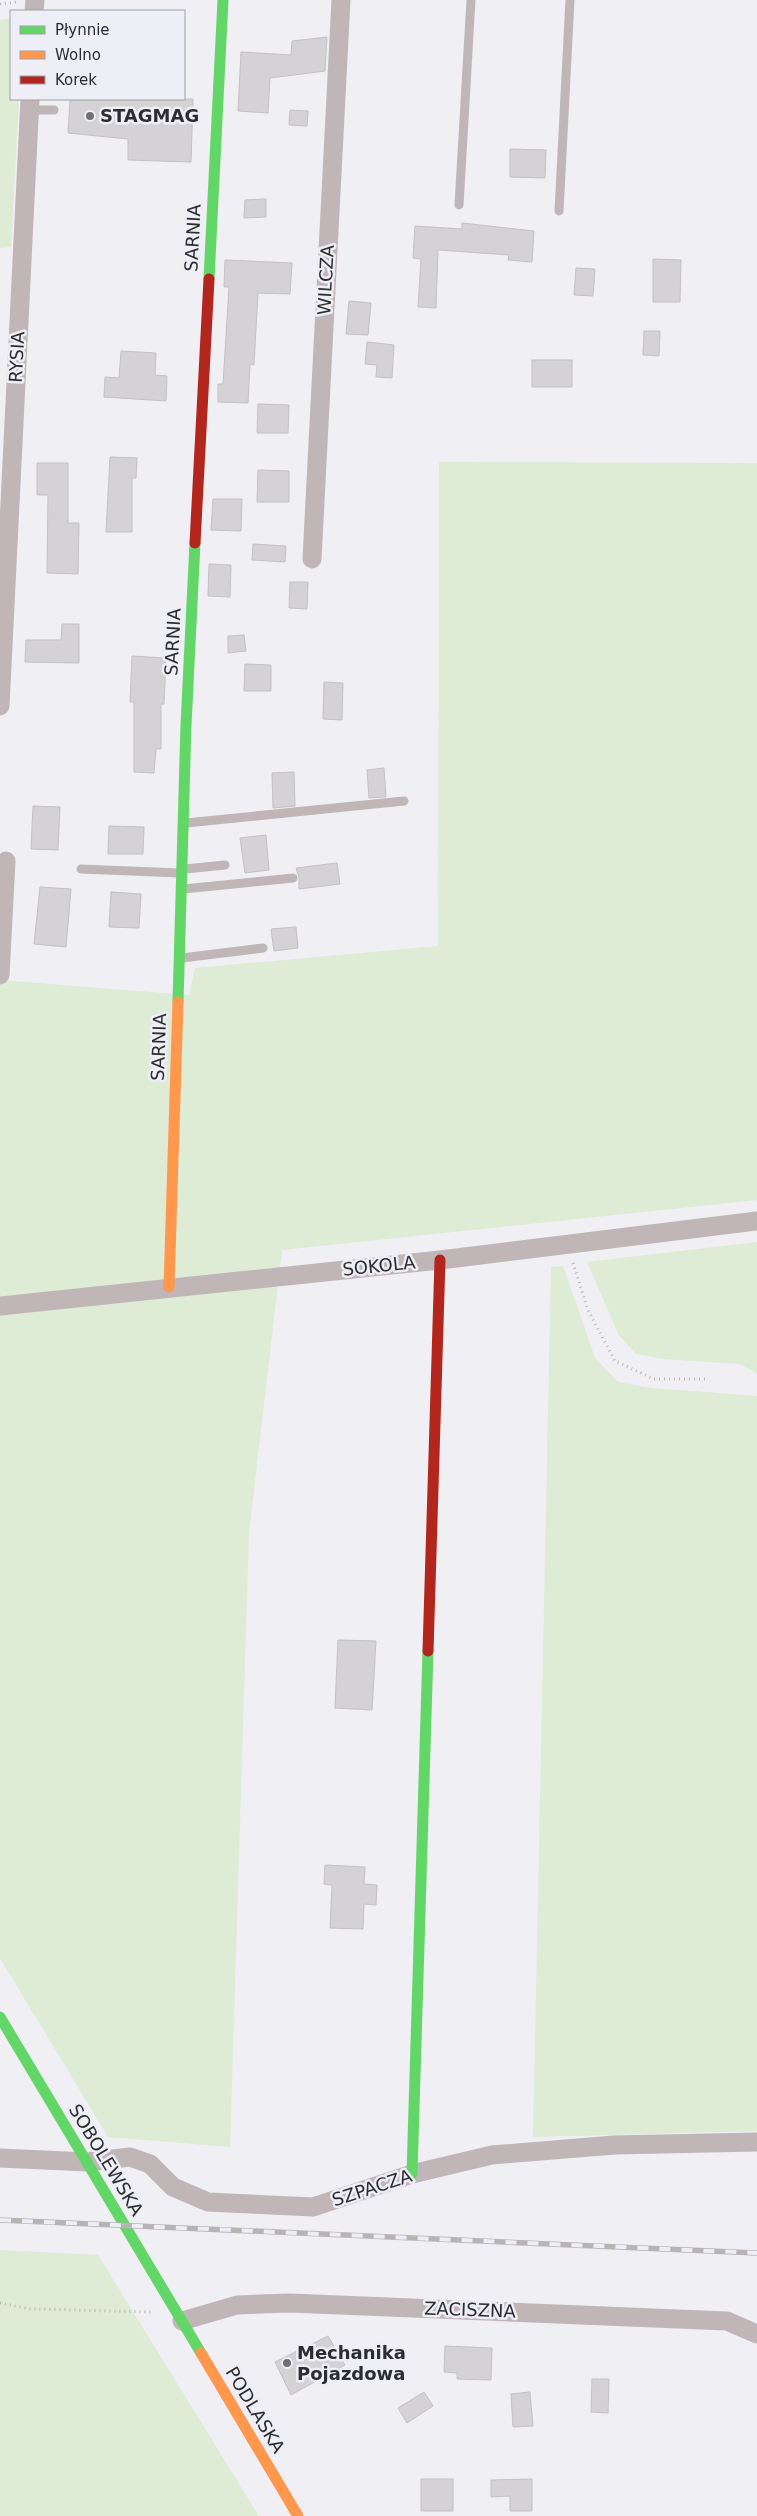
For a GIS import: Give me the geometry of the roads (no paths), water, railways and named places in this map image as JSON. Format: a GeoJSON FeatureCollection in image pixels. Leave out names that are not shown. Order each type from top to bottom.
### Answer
{"type":"FeatureCollection","features":[{"type":"Feature","properties":{"kind":"street","name":"SARNIA"},"geometry":{"type":"LineString","coordinates":[[169,1287],[183,823],[223,0]]}},
{"type":"Feature","properties":{"kind":"street","name":"WILCZA"},"geometry":{"type":"LineString","coordinates":[[312,559],[341,0]]}},
{"type":"Feature","properties":{"kind":"street","name":"RYSIA"},"geometry":{"type":"LineString","coordinates":[[0,706],[29,104]]}},
{"type":"Feature","properties":{"kind":"street"},"geometry":{"type":"LineString","coordinates":[[0,975],[6,861]]}},
{"type":"Feature","properties":{"kind":"street","name":"SOKOLA"},"geometry":{"type":"LineString","coordinates":[[0,1306],[440,1260],[757,1221]]}},
{"type":"Feature","properties":{"kind":"street"},"geometry":{"type":"LineString","coordinates":[[412,2174],[440,1260]]}},
{"type":"Feature","properties":{"kind":"street","name":"SOBOLEWSKA"},"geometry":{"type":"LineString","coordinates":[[0,2017],[178,2314]]}},
{"type":"Feature","properties":{"kind":"street","name":"SZPACZA"},"geometry":{"type":"LineString","coordinates":[[0,2158],[87,2162],[130,2157],[150,2164],[173,2187],[208,2202],[313,2207],[412,2174],[502,2154],[614,2145],[757,2142]]}},
{"type":"Feature","properties":{"kind":"street","name":"ZACISZNA"},"geometry":{"type":"LineString","coordinates":[[178,2314],[237,2305],[290,2303],[727,2320],[757,2334]]}},
{"type":"Feature","properties":{"kind":"street","name":"PODLASKA"},"geometry":{"type":"LineString","coordinates":[[178,2314],[298,2516]]}},
{"type":"Feature","properties":{"kind":"lane"},"geometry":{"type":"LineString","coordinates":[[459,204],[472,0]]}},
{"type":"Feature","properties":{"kind":"lane"},"geometry":{"type":"LineString","coordinates":[[559,211],[570,0]]}},
{"type":"Feature","properties":{"kind":"lane"},"geometry":{"type":"LineString","coordinates":[[29,104],[54,110]]}},
{"type":"Feature","properties":{"kind":"lane"},"geometry":{"type":"LineString","coordinates":[[183,823],[404,801]]}},
{"type":"Feature","properties":{"kind":"lane"},"geometry":{"type":"LineString","coordinates":[[81,869],[182,871],[225,865]]}},
{"type":"Feature","properties":{"kind":"lane"},"geometry":{"type":"LineString","coordinates":[[181,889],[293,878]]}},
{"type":"Feature","properties":{"kind":"lane"},"geometry":{"type":"LineString","coordinates":[[179,958],[263,948]]}},
{"type":"Feature","properties":{"kind":"railway"},"geometry":{"type":"LineString","coordinates":[[0,2220],[757,2253]]}},
{"type":"Feature","properties":{"kind":"place","name":"STAGMAG"},"geometry":{"type":"Point","coordinates":[90,116]}},
{"type":"Feature","properties":{"kind":"place","name":"Mechanika Pojazdowa"},"geometry":{"type":"Point","coordinates":[287,2363]}}]}
